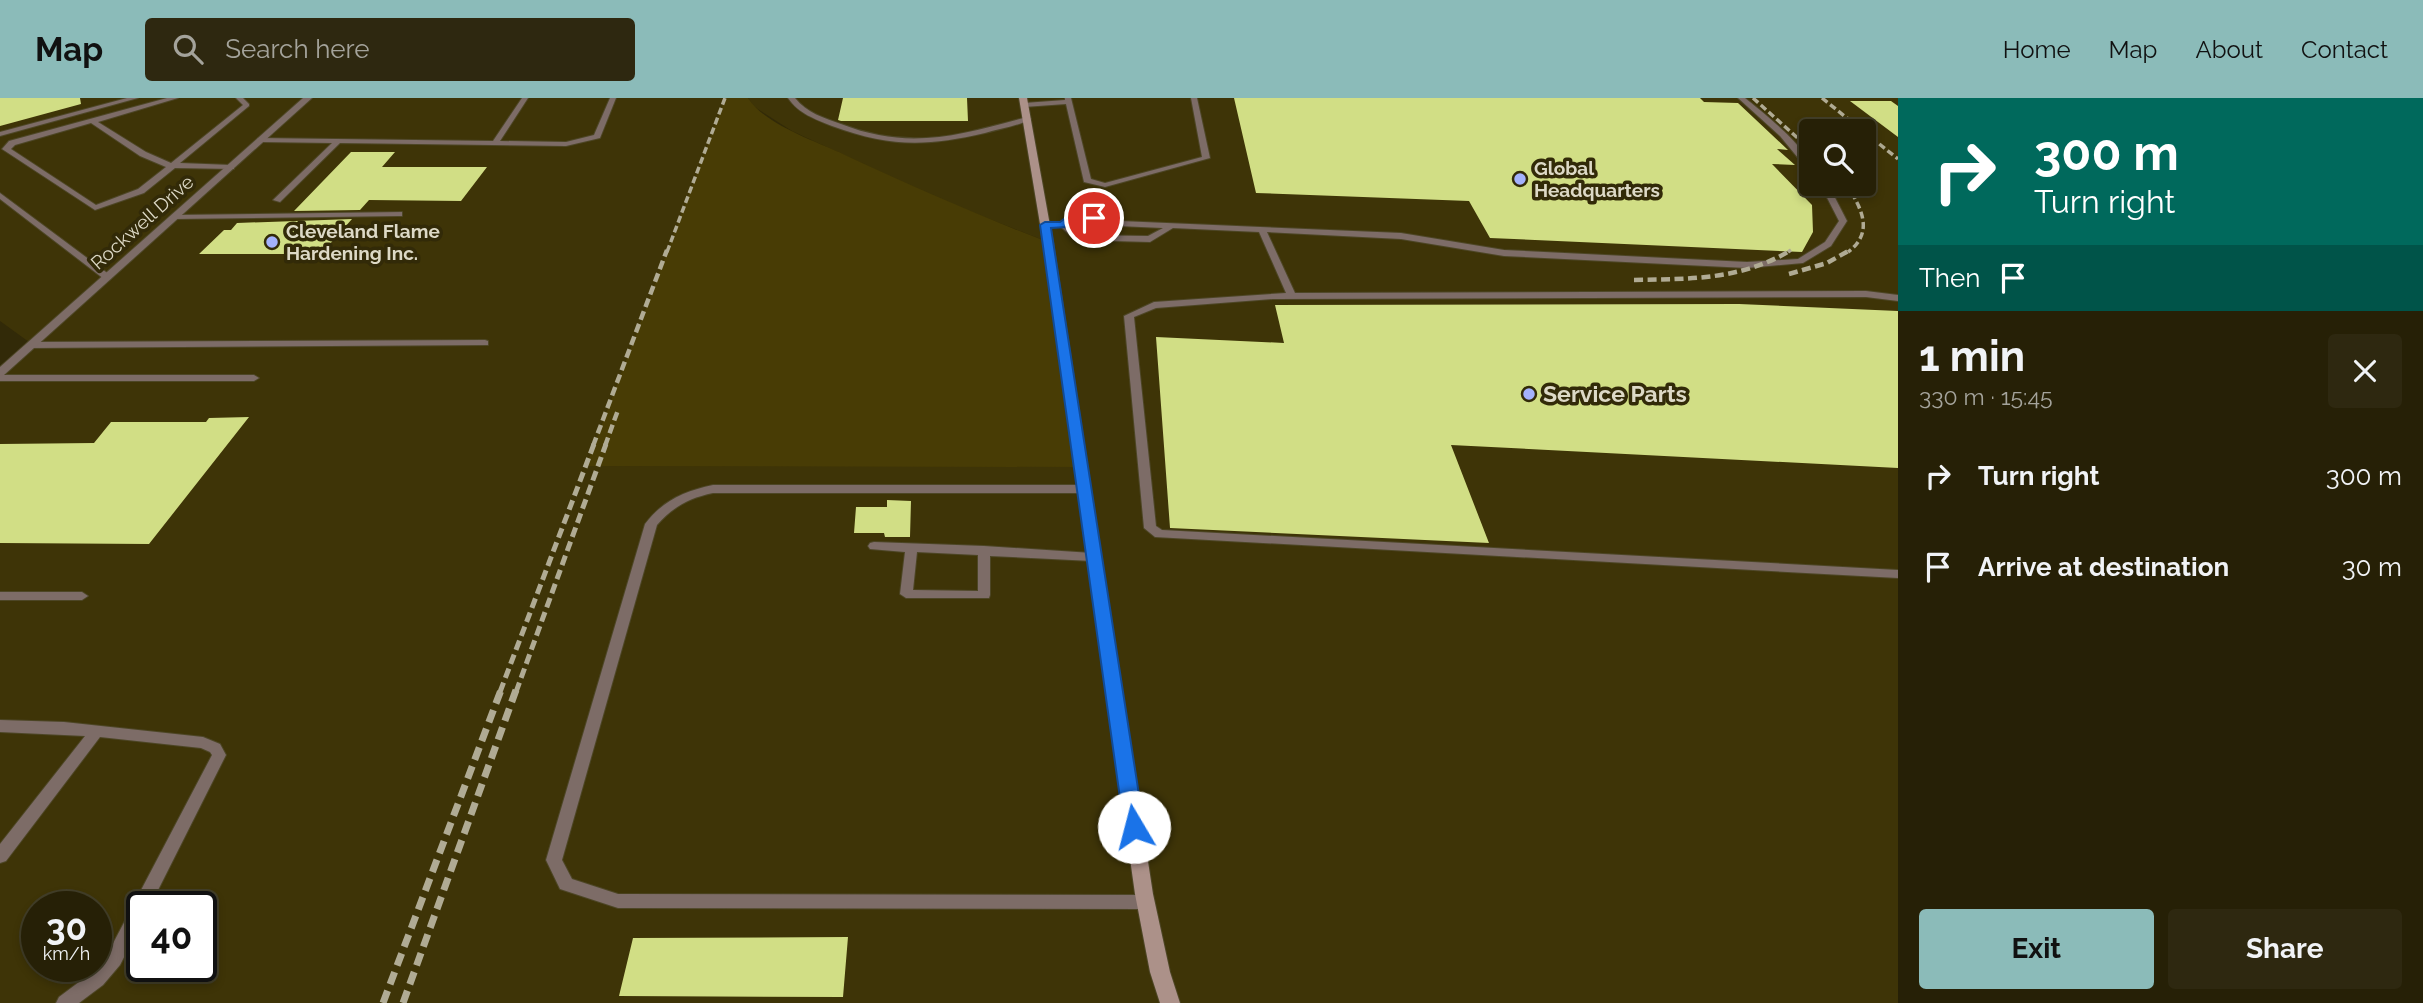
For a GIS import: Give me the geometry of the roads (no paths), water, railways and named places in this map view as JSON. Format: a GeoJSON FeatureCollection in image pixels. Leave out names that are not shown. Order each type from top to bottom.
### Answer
{"type":"FeatureCollection","features":[{"type":"Feature","properties":{"kind":"street","name":"Rockwell Drive"},"geometry":{"type":"LineString","coordinates":[[0,375],[308,98]]}},
{"type":"Feature","properties":{"kind":"street"},"geometry":{"type":"LineString","coordinates":[[1024,102],[1045,225],[1092,557],[1146,902],[1160,972],[1170,1003]]}},
{"type":"Feature","properties":{"kind":"lane"},"geometry":{"type":"LineString","coordinates":[[0,134],[135,98]]}},
{"type":"Feature","properties":{"kind":"lane"},"geometry":{"type":"LineString","coordinates":[[175,98],[12,144],[6,149],[95,208],[141,191],[247,105],[239,98]]}},
{"type":"Feature","properties":{"kind":"lane"},"geometry":{"type":"LineString","coordinates":[[495,143],[525,98]]}},
{"type":"Feature","properties":{"kind":"lane"},"geometry":{"type":"LineString","coordinates":[[261,139],[566,144],[597,136],[613,98]]}},
{"type":"Feature","properties":{"kind":"lane"},"geometry":{"type":"LineString","coordinates":[[791,98],[800,110],[825,121],[868,136],[892,140],[962,137],[1027,119]]}},
{"type":"Feature","properties":{"kind":"lane"},"geometry":{"type":"LineString","coordinates":[[1024,102],[1068,100],[1087,180],[1105,186],[1206,158],[1194,98]]}},
{"type":"Feature","properties":{"kind":"lane"},"geometry":{"type":"LineString","coordinates":[[1741,98],[1783,134],[1799,153]]}},
{"type":"Feature","properties":{"kind":"lane"},"geometry":{"type":"LineString","coordinates":[[92,121],[149,157],[173,165],[231,167]]}},
{"type":"Feature","properties":{"kind":"lane"},"geometry":{"type":"LineString","coordinates":[[277,200],[338,141]]}},
{"type":"Feature","properties":{"kind":"lane"},"geometry":{"type":"LineString","coordinates":[[0,195],[107,277]]}},
{"type":"Feature","properties":{"kind":"lane"},"geometry":{"type":"LineString","coordinates":[[1045,225],[1063,225],[1073,221],[1401,236],[1504,253],[1747,265],[1800,261],[1828,244],[1843,221],[1830,196]]}},
{"type":"Feature","properties":{"kind":"lane"},"geometry":{"type":"LineString","coordinates":[[174,218],[399,214]]}},
{"type":"Feature","properties":{"kind":"lane"},"geometry":{"type":"LineString","coordinates":[[1063,225],[1076,237],[1150,239],[1171,226]]}},
{"type":"Feature","properties":{"kind":"lane"},"geometry":{"type":"LineString","coordinates":[[1262,230],[1292,296]]}},
{"type":"Feature","properties":{"kind":"lane"},"geometry":{"type":"LineString","coordinates":[[1898,298],[1866,294],[1292,296],[1154,305],[1129,316],[1150,528],[1167,536],[1898,574]]}},
{"type":"Feature","properties":{"kind":"lane"},"geometry":{"type":"LineString","coordinates":[[31,345],[485,343]]}},
{"type":"Feature","properties":{"kind":"lane"},"geometry":{"type":"LineString","coordinates":[[0,375],[254,378]]}},
{"type":"Feature","properties":{"kind":"lane"},"geometry":{"type":"LineString","coordinates":[[1083,489],[713,489],[687,494],[667,506],[651,524],[554,860],[566,884],[618,901],[1146,902]]}},
{"type":"Feature","properties":{"kind":"lane"},"geometry":{"type":"LineString","coordinates":[[874,547],[1092,557]]}},
{"type":"Feature","properties":{"kind":"lane"},"geometry":{"type":"LineString","coordinates":[[912,547],[906,594],[984,595],[984,550]]}},
{"type":"Feature","properties":{"kind":"lane"},"geometry":{"type":"LineString","coordinates":[[0,596],[82,596]]}},
{"type":"Feature","properties":{"kind":"lane"},"geometry":{"type":"LineString","coordinates":[[0,726],[97,731],[203,743],[215,748],[219,755],[114,959],[97,979],[65,1003]]}},
{"type":"Feature","properties":{"kind":"lane"},"geometry":{"type":"LineString","coordinates":[[0,856],[97,731]]}},
{"type":"Feature","properties":{"kind":"railway"},"geometry":{"type":"LineString","coordinates":[[667,252],[725,98]]}},
{"type":"Feature","properties":{"kind":"railway"},"geometry":{"type":"LineString","coordinates":[[1753,98],[1799,139]]}},
{"type":"Feature","properties":{"kind":"railway"},"geometry":{"type":"LineString","coordinates":[[1822,98],[1898,159]]}},
{"type":"Feature","properties":{"kind":"railway"},"geometry":{"type":"LineString","coordinates":[[1850,250],[1861,236],[1863,228],[1863,219],[1853,196]]}},
{"type":"Feature","properties":{"kind":"railway"},"geometry":{"type":"LineString","coordinates":[[593,446],[667,250]]}},
{"type":"Feature","properties":{"kind":"railway"},"geometry":{"type":"LineString","coordinates":[[1634,280],[1715,276],[1754,267],[1791,250],[1788,252]]}},
{"type":"Feature","properties":{"kind":"railway"},"geometry":{"type":"LineString","coordinates":[[1789,274],[1827,263],[1850,250]]}},
{"type":"Feature","properties":{"kind":"railway"},"geometry":{"type":"LineString","coordinates":[[605,446],[618,410]]}},
{"type":"Feature","properties":{"kind":"railway"},"geometry":{"type":"LineString","coordinates":[[500,692],[594,444]]}},
{"type":"Feature","properties":{"kind":"railway"},"geometry":{"type":"LineString","coordinates":[[516,692],[606,444]]}},
{"type":"Feature","properties":{"kind":"railway"},"geometry":{"type":"LineString","coordinates":[[383,1003],[501,690]]}},
{"type":"Feature","properties":{"kind":"railway"},"geometry":{"type":"LineString","coordinates":[[403,1003],[516,690]]}},
{"type":"Feature","properties":{"kind":"place","name":"Global Headquarters"},"geometry":{"type":"Point","coordinates":[1520,179]}},
{"type":"Feature","properties":{"kind":"place","name":"Cleveland Flame Hardening Inc."},"geometry":{"type":"Point","coordinates":[272,242]}},
{"type":"Feature","properties":{"kind":"place","name":"Service Parts"},"geometry":{"type":"Point","coordinates":[1529,394]}}]}
